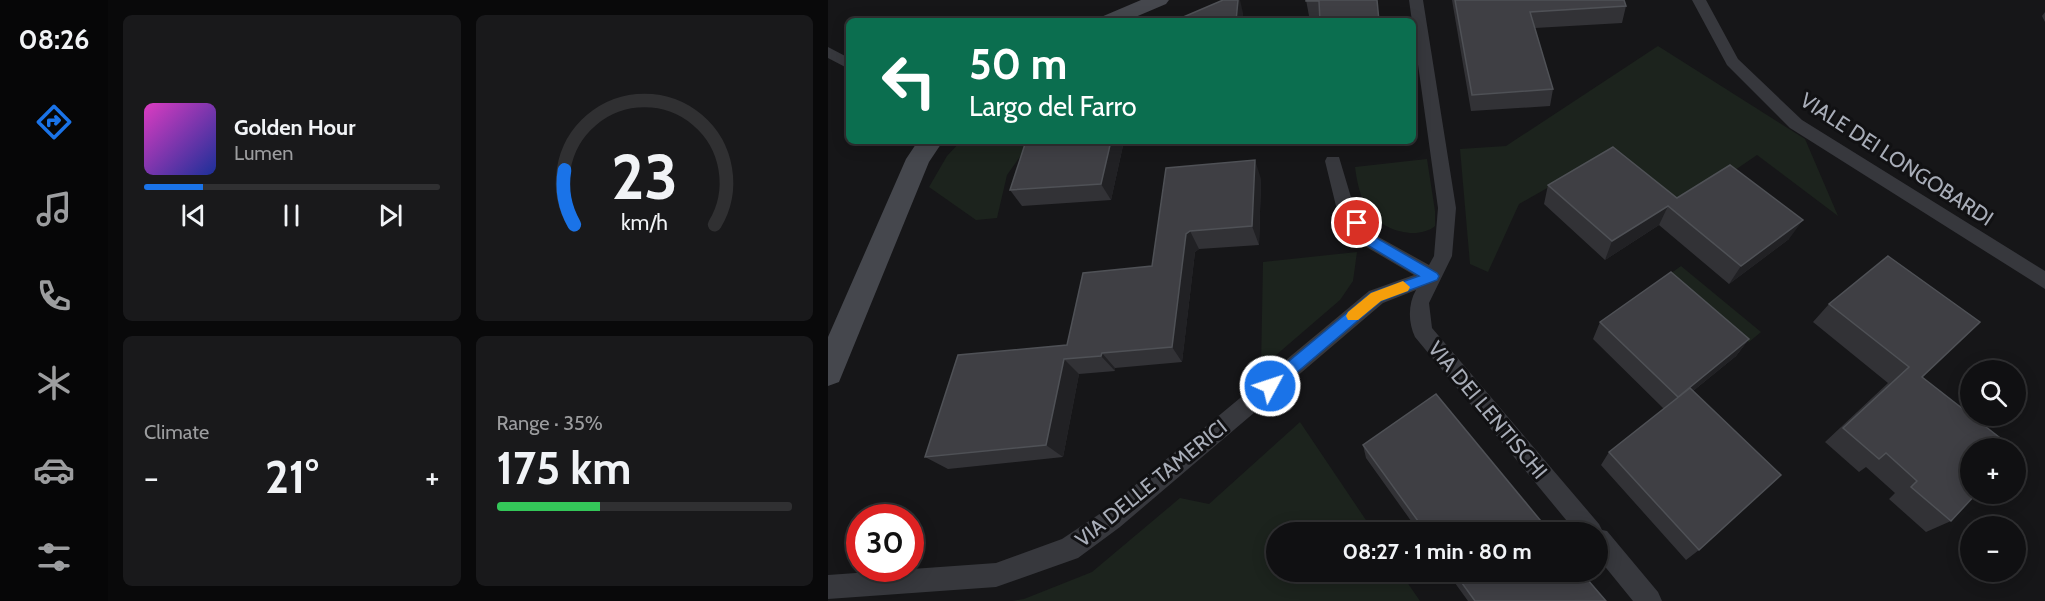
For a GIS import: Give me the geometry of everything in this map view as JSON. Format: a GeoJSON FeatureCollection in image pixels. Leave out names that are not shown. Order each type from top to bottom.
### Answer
{"type":"FeatureCollection","features":[{"type":"Feature","properties":{"kind":"street"},"geometry":{"type":"LineString","coordinates":[[1115,18],[1159,0]]}},
{"type":"Feature","properties":{"kind":"street","name":"VIA DEI LENTISCHI"},"geometry":{"type":"LineString","coordinates":[[1416,0],[1448,208],[1443,256],[1419,303],[1422,331],[1584,522]]}},
{"type":"Feature","properties":{"kind":"street","name":"VIALE DEI LONGOBARDI"},"geometry":{"type":"LineString","coordinates":[[1699,0],[1732,62],[1796,124],[2045,281]]}},
{"type":"Feature","properties":{"kind":"street"},"geometry":{"type":"LineString","coordinates":[[828,52],[846,62]]}},
{"type":"Feature","properties":{"kind":"street"},"geometry":{"type":"LineString","coordinates":[[828,372],[918,159],[929,144]]}},
{"type":"Feature","properties":{"kind":"street"},"geometry":{"type":"LineString","coordinates":[[1333,161],[1345,206],[1369,240],[1432,276]]}},
{"type":"Feature","properties":{"kind":"street","name":"VIA DELLE TAMERICI"},"geometry":{"type":"LineString","coordinates":[[828,587],[996,575],[1069,549],[1112,519],[1376,297],[1432,276]]}},
{"type":"Feature","properties":{"kind":"street"},"geometry":{"type":"LineString","coordinates":[[1608,552],[1649,601]]}},
{"type":"Feature","properties":{"kind":"shaded area"},"geometry":{"type":"Polygon","coordinates":[[[1658,46],[1805,139],[1838,216],[1757,155],[1678,209],[1607,154],[1519,204],[1488,272],[1470,264],[1460,149],[1506,146],[1658,46]]]}},
{"type":"Feature","properties":{"kind":"shaded area"},"geometry":{"type":"Polygon","coordinates":[[[958,144],[1029,144],[1007,175],[997,218],[976,220],[929,187],[947,156],[958,144]]]}},
{"type":"Feature","properties":{"kind":"shaded area"},"geometry":{"type":"Polygon","coordinates":[[[1427,159],[1435,226],[1419,233],[1409,233],[1390,228],[1375,218],[1361,195],[1355,167],[1427,159]]]}},
{"type":"Feature","properties":{"kind":"shaded area"},"geometry":{"type":"Polygon","coordinates":[[[1357,252],[1353,281],[1340,300],[1261,368],[1263,262],[1357,252]]]}},
{"type":"Feature","properties":{"kind":"shaded area"},"geometry":{"type":"Polygon","coordinates":[[[1681,266],[1761,332],[1749,342],[1670,274],[1681,266]]]}},
{"type":"Feature","properties":{"kind":"shaded area"},"geometry":{"type":"Polygon","coordinates":[[[1300,422],[1367,522],[1266,522],[1266,582],[1407,582],[1420,601],[1012,601],[1024,599],[1092,572],[1180,498],[1209,504],[1300,422]]]}},
{"type":"Feature","properties":{"kind":"building"},"geometry":{"type":"Polygon","coordinates":[[[1223,0],[1238,0],[1236,18],[1181,18],[1223,0]]]}},
{"type":"Feature","properties":{"kind":"building"},"geometry":{"type":"Polygon","coordinates":[[[1377,0],[1379,18],[1320,18],[1319,1],[1306,1],[1377,0]]]}},
{"type":"Feature","properties":{"kind":"building"},"geometry":{"type":"Polygon","coordinates":[[[1455,0],[1624,0],[1626,6],[1530,12],[1553,89],[1472,95],[1455,0]]]}},
{"type":"Feature","properties":{"kind":"building"},"geometry":{"type":"Polygon","coordinates":[[[1025,144],[1110,144],[1101,184],[1010,190],[1025,144]]]}},
{"type":"Feature","properties":{"kind":"building"},"geometry":{"type":"Polygon","coordinates":[[[1613,147],[1677,198],[1730,165],[1803,220],[1741,266],[1668,206],[1612,241],[1548,185],[1613,147]]]}},
{"type":"Feature","properties":{"kind":"building"},"geometry":{"type":"Polygon","coordinates":[[[1255,160],[1252,226],[1190,231],[1186,234],[1172,347],[1064,359],[1046,445],[925,457],[958,355],[1067,345],[1083,273],[1152,266],[1166,168],[1255,160]]]}},
{"type":"Feature","properties":{"kind":"building"},"geometry":{"type":"Polygon","coordinates":[[[1888,256],[1980,322],[1922,377],[1960,407],[1960,426],[1985,426],[2000,438],[1960,438],[1960,504],[1967,504],[1951,521],[1911,487],[1917,481],[1886,453],[1879,459],[1843,428],[1909,367],[1829,304],[1888,256]]]}},
{"type":"Feature","properties":{"kind":"building"},"geometry":{"type":"Polygon","coordinates":[[[1671,272],[1749,339],[1678,397],[1600,322],[1671,272]]]}},
{"type":"Feature","properties":{"kind":"building"},"geometry":{"type":"Polygon","coordinates":[[[1690,388],[1781,475],[1699,550],[1609,452],[1690,388]]]}},
{"type":"Feature","properties":{"kind":"building"},"geometry":{"type":"Polygon","coordinates":[[[1436,394],[1542,522],[1419,522],[1363,445],[1436,394]]]}},
{"type":"Feature","properties":{"kind":"building"},"geometry":{"type":"Polygon","coordinates":[[[1461,582],[1590,582],[1606,601],[1475,601],[1461,582]]]}},
{"type":"Feature","properties":{"kind":"slow traffic"},"geometry":{"type":"LineString","coordinates":[[1353,316],[1376,297],[1403,287]]}},
{"type":"Feature","properties":{"kind":"route"},"geometry":{"type":"LineString","coordinates":[[1270,386],[1376,297],[1432,276],[1369,240],[1357,223]]}}]}
